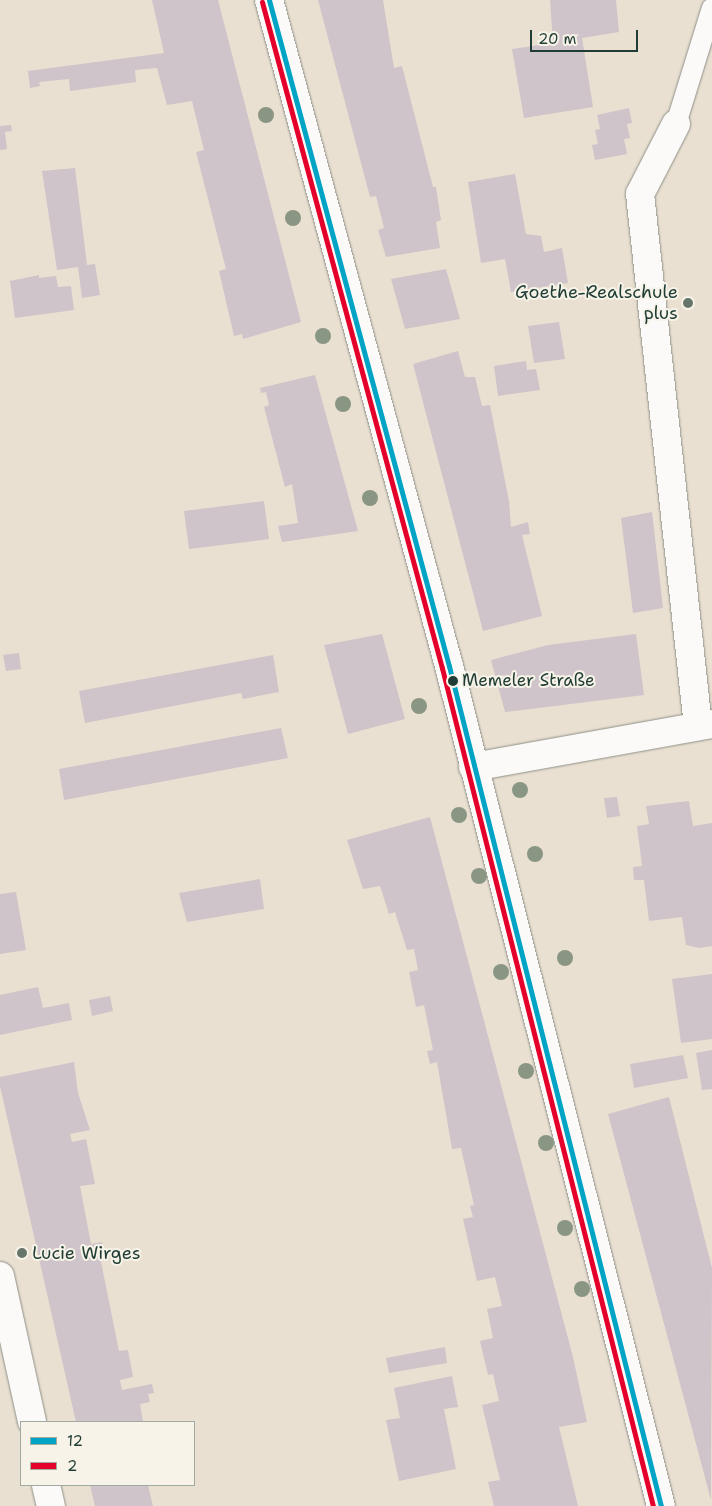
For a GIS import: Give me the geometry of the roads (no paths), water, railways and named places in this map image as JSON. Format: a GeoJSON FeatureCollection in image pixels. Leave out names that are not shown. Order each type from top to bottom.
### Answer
{"type":"FeatureCollection","features":[{"type":"Feature","properties":{"kind":"street"},"geometry":{"type":"LineString","coordinates":[[269,0],[317,169],[473,767],[661,1506]]}},
{"type":"Feature","properties":{"kind":"street"},"geometry":{"type":"LineString","coordinates":[[473,767],[705,725],[640,194],[676,124]]}},
{"type":"Feature","properties":{"kind":"street"},"geometry":{"type":"LineString","coordinates":[[0,1276],[32,1421]]}},
{"type":"Feature","properties":{"kind":"street"},"geometry":{"type":"LineString","coordinates":[[46,1486],[51,1506]]}},
{"type":"Feature","properties":{"kind":"lane"},"geometry":{"type":"LineString","coordinates":[[676,124],[712,8]]}},
{"type":"Feature","properties":{"kind":"place","name":"Goethe-Realschule plus"},"geometry":{"type":"Point","coordinates":[688,303]}},
{"type":"Feature","properties":{"kind":"place","name":"Memeler Straße"},"geometry":{"type":"Point","coordinates":[453,681]}},
{"type":"Feature","properties":{"kind":"place","name":"Lucie Wirges"},"geometry":{"type":"Point","coordinates":[22,1253]}}]}
